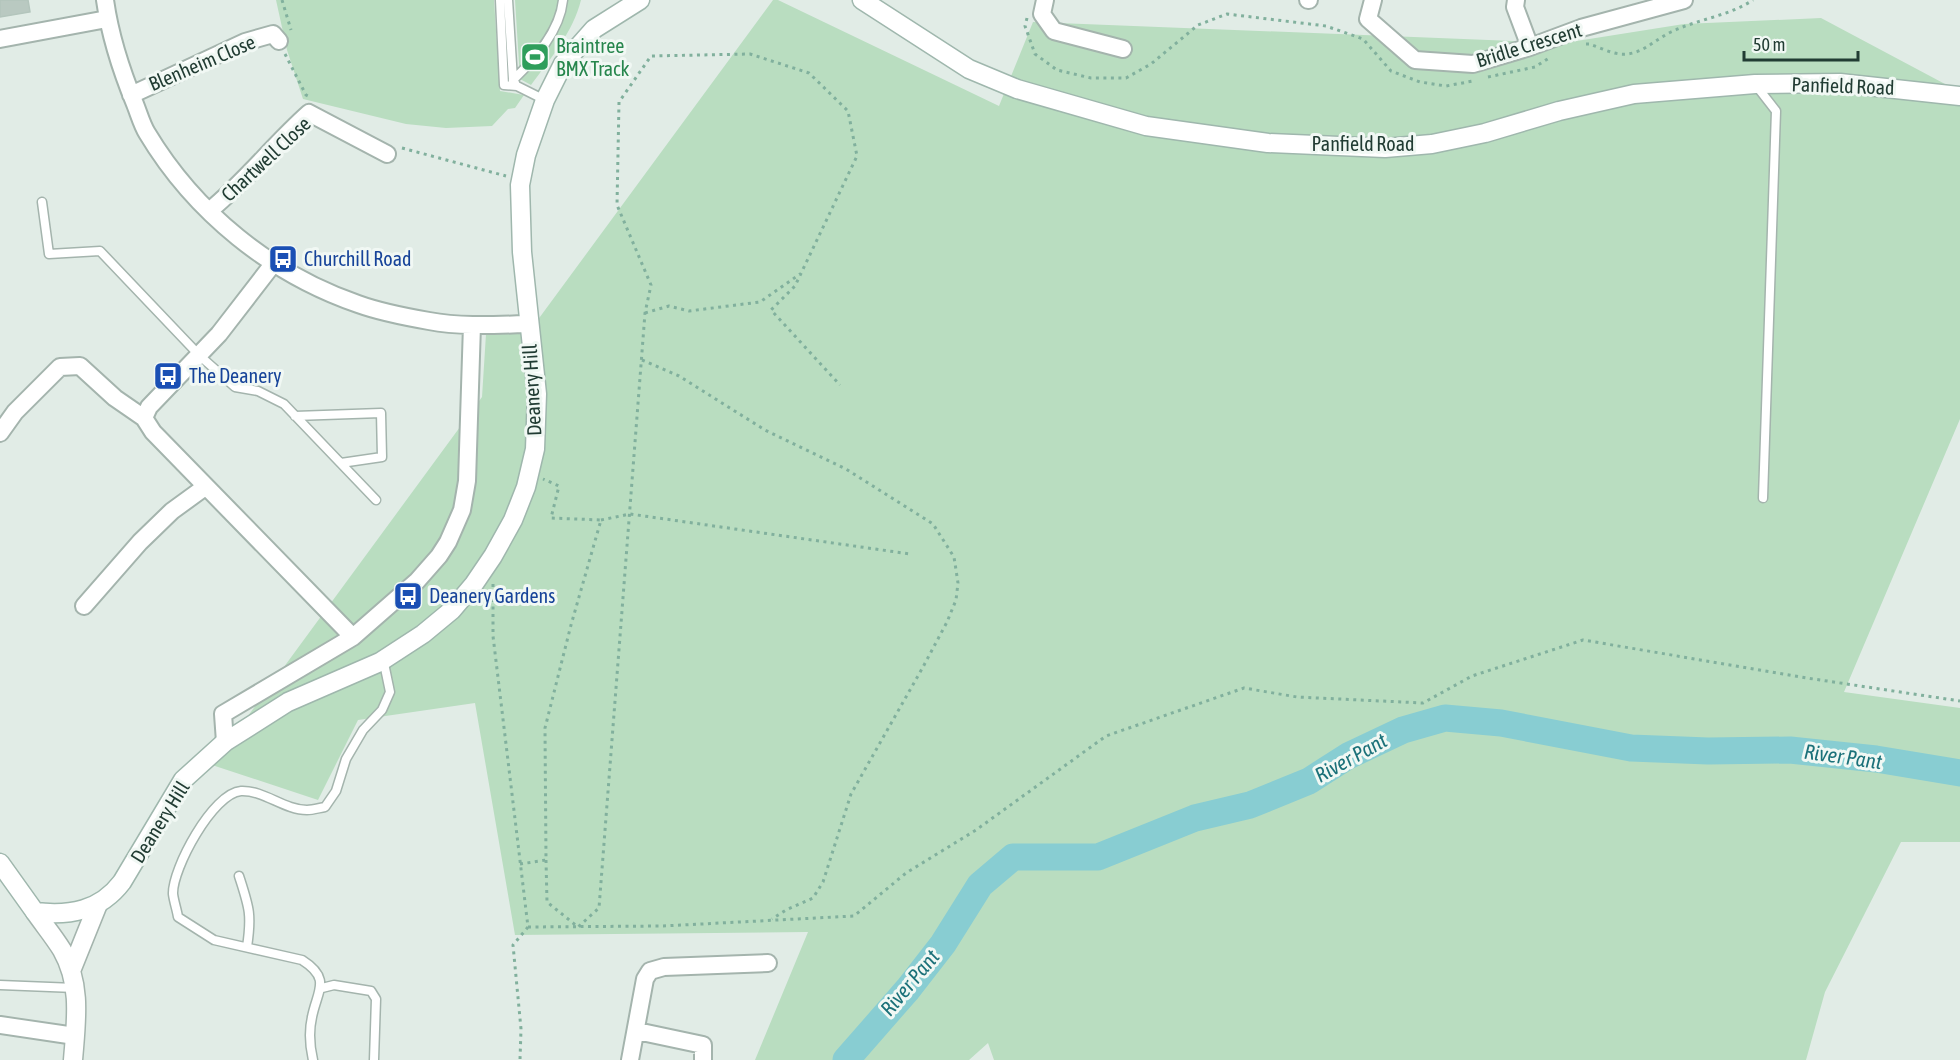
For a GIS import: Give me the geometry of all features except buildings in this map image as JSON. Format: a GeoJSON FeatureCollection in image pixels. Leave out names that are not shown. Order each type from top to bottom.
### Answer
{"type":"FeatureCollection","features":[{"type":"Feature","properties":{"kind":"main road","name":"Deanery Hill"},"geometry":{"type":"LineString","coordinates":[[35,912],[58,915],[98,904],[114,893],[183,780],[225,741],[288,702],[380,662],[423,634],[452,610],[493,556],[513,520],[526,487],[534,449],[537,417],[537,394],[522,252],[521,180],[526,155],[545,100],[563,64],[594,29],[640,0]]}},
{"type":"Feature","properties":{"kind":"main road","name":"Panfield Road"},"geometry":{"type":"LineString","coordinates":[[862,0],[969,69],[1017,89],[1146,126],[1269,142],[1385,148],[1432,144],[1485,133],[1559,111],[1634,94],[1755,84],[1840,83],[1960,96]]}},
{"type":"Feature","properties":{"kind":"main road"},"geometry":{"type":"LineString","coordinates":[[0,862],[62,951],[73,980],[77,1007],[73,1060]]}},
{"type":"Feature","properties":{"kind":"main road","name":"Deanery Hill"},"geometry":{"type":"LineString","coordinates":[[73,980],[98,904]]}},
{"type":"Feature","properties":{"kind":"street"},"geometry":{"type":"LineString","coordinates":[[105,0],[107,19],[119,63],[147,132],[192,194],[240,241],[273,264],[360,305],[429,321],[472,325],[528,324]]}},
{"type":"Feature","properties":{"kind":"street"},"geometry":{"type":"LineString","coordinates":[[1045,0],[1042,15],[1054,32],[1123,49]]}},
{"type":"Feature","properties":{"kind":"street","name":"Bridle Crescent"},"geometry":{"type":"LineString","coordinates":[[1373,0],[1368,19],[1415,60],[1473,64],[1530,47],[1581,28],[1684,0]]}},
{"type":"Feature","properties":{"kind":"street"},"geometry":{"type":"LineString","coordinates":[[1516,0],[1515,7],[1530,47]]}},
{"type":"Feature","properties":{"kind":"street"},"geometry":{"type":"LineString","coordinates":[[0,39],[107,19]]}},
{"type":"Feature","properties":{"kind":"street","name":"Blenheim Close"},"geometry":{"type":"LineString","coordinates":[[131,94],[245,42],[276,35]]}},
{"type":"Feature","properties":{"kind":"street","name":"Chartwell Close"},"geometry":{"type":"LineString","coordinates":[[209,212],[232,193],[309,106],[391,149]]}},
{"type":"Feature","properties":{"kind":"street"},"geometry":{"type":"LineString","coordinates":[[144,418],[149,407],[200,356],[273,264]]}},
{"type":"Feature","properties":{"kind":"street"},"geometry":{"type":"LineString","coordinates":[[225,741],[223,714],[353,637],[430,568],[448,542],[462,510],[467,481],[472,325]]}},
{"type":"Feature","properties":{"kind":"street"},"geometry":{"type":"LineString","coordinates":[[0,433],[15,412],[60,367],[81,366],[115,398],[144,418],[153,432],[205,487],[353,637]]}},
{"type":"Feature","properties":{"kind":"street"},"geometry":{"type":"LineString","coordinates":[[84,606],[140,542],[172,511],[205,487]]}},
{"type":"Feature","properties":{"kind":"street"},"geometry":{"type":"LineString","coordinates":[[630,1060],[645,979],[650,971],[664,967],[768,963]]}},
{"type":"Feature","properties":{"kind":"street"},"geometry":{"type":"LineString","coordinates":[[0,1025],[75,1036]]}},
{"type":"Feature","properties":{"kind":"street"},"geometry":{"type":"LineString","coordinates":[[637,1031],[703,1045],[703,1060]]}},
{"type":"Feature","properties":{"kind":"lane"},"geometry":{"type":"LineString","coordinates":[[500,0],[504,85],[515,83],[545,100]]}},
{"type":"Feature","properties":{"kind":"lane"},"geometry":{"type":"LineString","coordinates":[[508,0],[515,83]]}},
{"type":"Feature","properties":{"kind":"lane"},"geometry":{"type":"LineString","coordinates":[[515,83],[554,30],[562,11],[563,0]]}},
{"type":"Feature","properties":{"kind":"lane"},"geometry":{"type":"LineString","coordinates":[[1755,84],[1776,111],[1763,498]]}},
{"type":"Feature","properties":{"kind":"lane"},"geometry":{"type":"LineString","coordinates":[[42,202],[49,254],[100,251],[200,356],[235,387],[258,391],[284,404],[376,500]]}},
{"type":"Feature","properties":{"kind":"lane"},"geometry":{"type":"LineString","coordinates":[[295,416],[381,413],[382,457],[341,463]]}},
{"type":"Feature","properties":{"kind":"lane"},"geometry":{"type":"LineString","coordinates":[[313,1060],[312,1018],[322,988],[314,967],[302,960],[214,940],[178,917],[173,893],[184,854],[214,808],[226,796],[240,791],[256,794],[282,805],[307,810],[325,807],[336,790],[346,759],[363,730],[382,710],[390,692],[384,668],[380,662]]}},
{"type":"Feature","properties":{"kind":"lane"},"geometry":{"type":"LineString","coordinates":[[239,876],[250,910],[251,923],[247,947]]}},
{"type":"Feature","properties":{"kind":"lane"},"geometry":{"type":"LineString","coordinates":[[0,985],[73,980]]}},
{"type":"Feature","properties":{"kind":"lane"},"geometry":{"type":"LineString","coordinates":[[322,988],[334,985],[371,991],[376,999],[374,1060]]}},
{"type":"Feature","properties":{"kind":"path"},"geometry":{"type":"LineString","coordinates":[[1578,47],[1589,44],[1621,54],[1644,50],[1669,33],[1704,18],[1740,9],[1753,0]]}},
{"type":"Feature","properties":{"kind":"path"},"geometry":{"type":"LineString","coordinates":[[1030,9],[1025,26],[1035,54],[1057,70],[1091,78],[1126,78],[1151,64],[1198,25],[1227,14],[1326,26],[1363,39],[1391,71],[1420,82],[1446,86],[1535,67],[1556,53]]}},
{"type":"Feature","properties":{"kind":"path"},"geometry":{"type":"LineString","coordinates":[[276,35],[306,95],[309,106]]}},
{"type":"Feature","properties":{"kind":"path"},"geometry":{"type":"LineString","coordinates":[[578,927],[599,908],[645,313],[651,285],[617,204],[619,102],[651,56],[750,54],[809,73],[848,111],[857,156],[795,286],[771,310],[840,385]]}},
{"type":"Feature","properties":{"kind":"path"},"geometry":{"type":"LineString","coordinates":[[391,149],[404,149],[521,180]]}},
{"type":"Feature","properties":{"kind":"path"},"geometry":{"type":"LineString","coordinates":[[645,313],[669,306],[689,311],[760,302],[802,273]]}},
{"type":"Feature","properties":{"kind":"path"},"geometry":{"type":"LineString","coordinates":[[642,360],[679,376],[765,430],[846,470],[933,524],[954,557],[958,583],[956,600],[947,622],[851,794],[824,882],[813,898],[786,909],[772,919]]}},
{"type":"Feature","properties":{"kind":"path"},"geometry":{"type":"LineString","coordinates":[[529,473],[559,486],[551,518],[601,520],[630,514],[910,554]]}},
{"type":"Feature","properties":{"kind":"path"},"geometry":{"type":"LineString","coordinates":[[578,927],[547,902],[545,728],[601,520]]}},
{"type":"Feature","properties":{"kind":"path"},"geometry":{"type":"LineString","coordinates":[[493,556],[493,636],[528,927],[513,945],[521,1029],[520,1060]]}},
{"type":"Feature","properties":{"kind":"path"},"geometry":{"type":"LineString","coordinates":[[528,927],[663,927],[854,916],[906,873],[976,830],[1106,736],[1244,688],[1297,697],[1423,703],[1472,676],[1583,640],[1960,701]]}},
{"type":"Feature","properties":{"kind":"path"},"geometry":{"type":"LineString","coordinates":[[520,864],[546,860]]}},
{"type":"Feature","properties":{"kind":"green space"},"geometry":{"type":"Polygon","coordinates":[[[276,0],[494,0],[500,91],[524,95],[515,108],[508,109],[492,126],[446,128],[406,124],[303,99],[287,50],[276,0]]]}},
{"type":"Feature","properties":{"kind":"green space","name":"Braintree BMX Track"},"geometry":{"type":"Polygon","coordinates":[[[515,0],[581,0],[567,34],[531,85],[520,79],[515,0]]]}},
{"type":"Feature","properties":{"kind":"green space"},"geometry":{"type":"Polygon","coordinates":[[[773,0],[778,0],[999,106],[1033,22],[1564,43],[1684,24],[1821,18],[1960,92],[1960,419],[1844,692],[1960,708],[1960,842],[1901,842],[1825,992],[1806,1060],[994,1060],[988,1043],[969,1060],[755,1060],[808,932],[515,935],[475,703],[358,720],[318,800],[212,765],[482,397],[486,334],[521,333],[523,340],[773,0]]]}},
{"type":"Feature","properties":{"kind":"waterway","name":"River Pant"},"geometry":{"type":"LineString","coordinates":[[846,1060],[908,989],[943,944],[980,885],[1013,857],[1098,857],[1195,818],[1250,805],[1309,781],[1348,756],[1403,730],[1445,718],[1501,723],[1631,748],[1708,751],[1790,750],[1876,759],[1960,773]]}},
{"type":"Feature","properties":{"kind":"place","name":"Braintree BMX Track"},"geometry":{"type":"Point","coordinates":[535,57]}},
{"type":"Feature","properties":{"kind":"place","name":"Churchill Road"},"geometry":{"type":"Point","coordinates":[283,259]}},
{"type":"Feature","properties":{"kind":"place","name":"The Deanery"},"geometry":{"type":"Point","coordinates":[168,376]}},
{"type":"Feature","properties":{"kind":"place","name":"Deanery Gardens"},"geometry":{"type":"Point","coordinates":[408,596]}}]}
